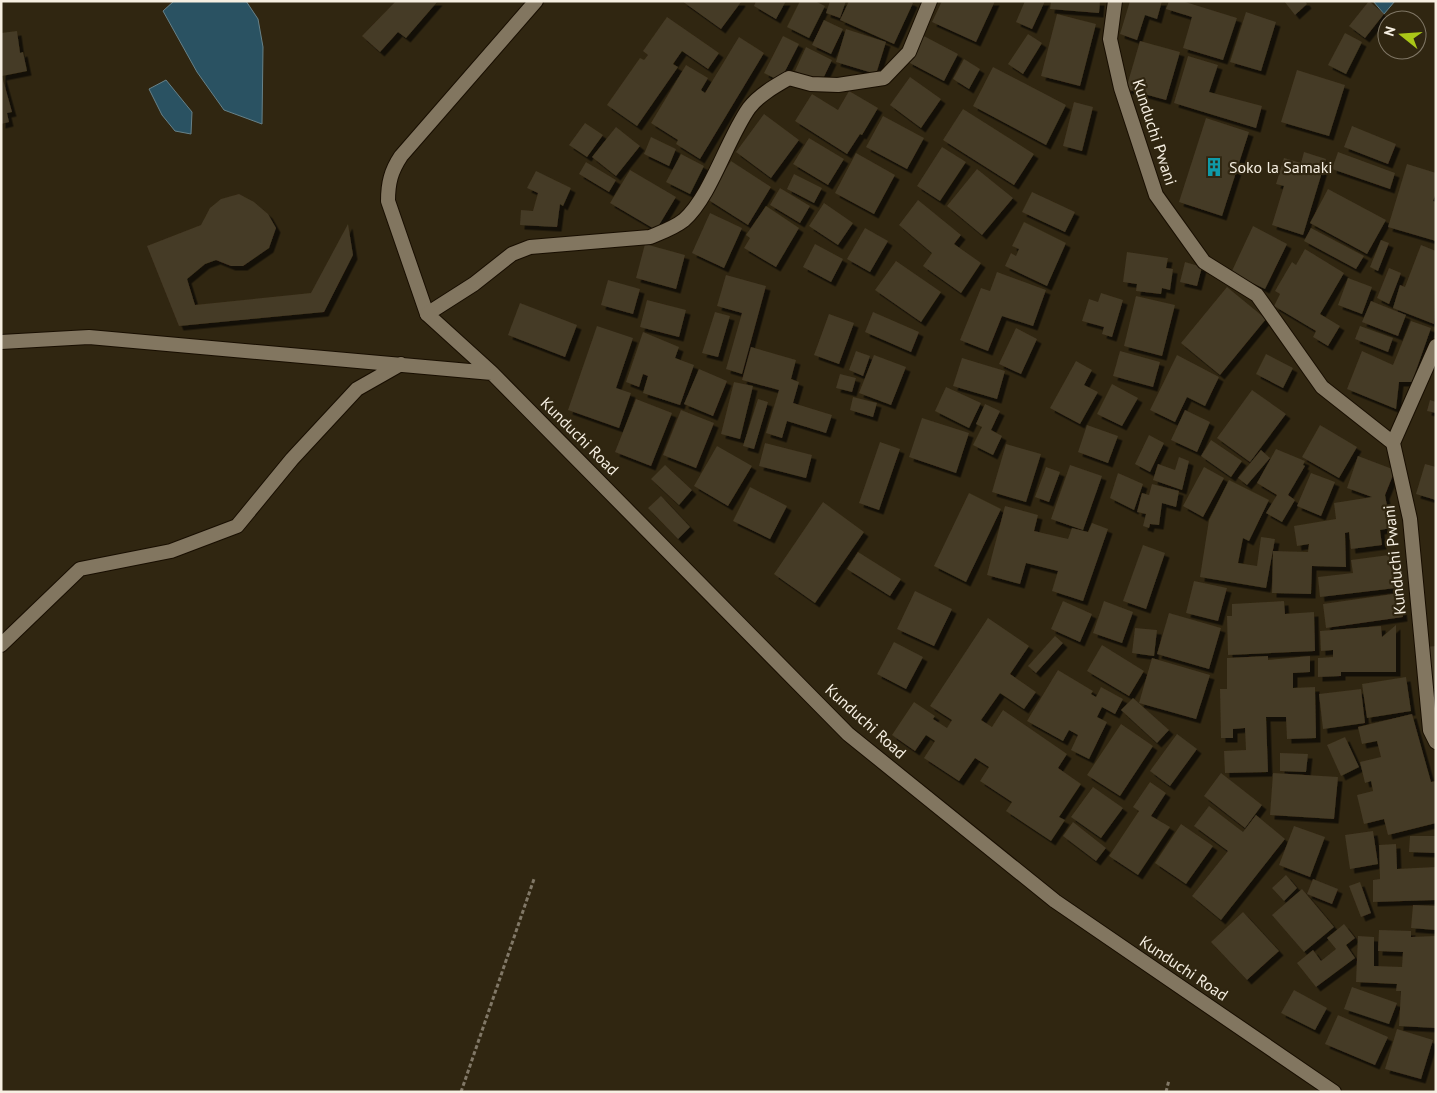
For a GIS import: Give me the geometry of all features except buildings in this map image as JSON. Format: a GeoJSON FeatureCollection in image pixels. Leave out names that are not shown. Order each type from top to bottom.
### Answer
{"type":"FeatureCollection","features":[{"type":"Feature","properties":{"kind":"street"},"geometry":{"type":"LineString","coordinates":[[536,1],[401,156],[392,170],[388,185],[388,201],[427,314],[474,284],[512,254],[530,247],[650,236],[668,230],[684,220],[696,205],[750,107],[768,90],[789,78],[811,84],[838,85],[884,78],[909,52],[930,1]]}},
{"type":"Feature","properties":{"kind":"street","name":"Kunduchi Pwani"},"geometry":{"type":"LineString","coordinates":[[1115,1],[1110,39],[1121,88],[1156,195],[1204,262],[1257,295],[1322,387],[1393,443],[1410,518],[1430,730],[1436,742]]}},
{"type":"Feature","properties":{"kind":"street","name":"Kunduchi Road"},"geometry":{"type":"LineString","coordinates":[[427,314],[492,372],[848,734],[1056,901],[1334,1092]]}},
{"type":"Feature","properties":{"kind":"street"},"geometry":{"type":"LineString","coordinates":[[1,342],[89,337],[492,372]]}},
{"type":"Feature","properties":{"kind":"street"},"geometry":{"type":"LineString","coordinates":[[1393,443],[1436,346]]}},
{"type":"Feature","properties":{"kind":"street"},"geometry":{"type":"LineString","coordinates":[[1,645],[80,569],[171,551],[237,526],[292,459],[357,389],[401,364]]}},
{"type":"Feature","properties":{"kind":"path"},"geometry":{"type":"LineString","coordinates":[[461,1092],[534,878]]}},
{"type":"Feature","properties":{"kind":"path"},"geometry":{"type":"LineString","coordinates":[[1166,1092],[1169,1080]]}},
{"type":"Feature","properties":{"kind":"water"},"geometry":{"type":"Polygon","coordinates":[[[174,1],[246,1],[258,19],[263,47],[262,124],[224,110],[197,72],[163,11],[174,1]]]}},
{"type":"Feature","properties":{"kind":"water"},"geometry":{"type":"Polygon","coordinates":[[[1373,1],[1395,1],[1387,10],[1381,10],[1373,1]]]}},
{"type":"Feature","properties":{"kind":"water"},"geometry":{"type":"Polygon","coordinates":[[[166,80],[192,112],[191,134],[175,131],[162,115],[149,89],[166,80]]]}},
{"type":"Feature","properties":{"kind":"place","name":"Soko la Samaki"},"geometry":{"type":"Point","coordinates":[1214,167]}}]}
